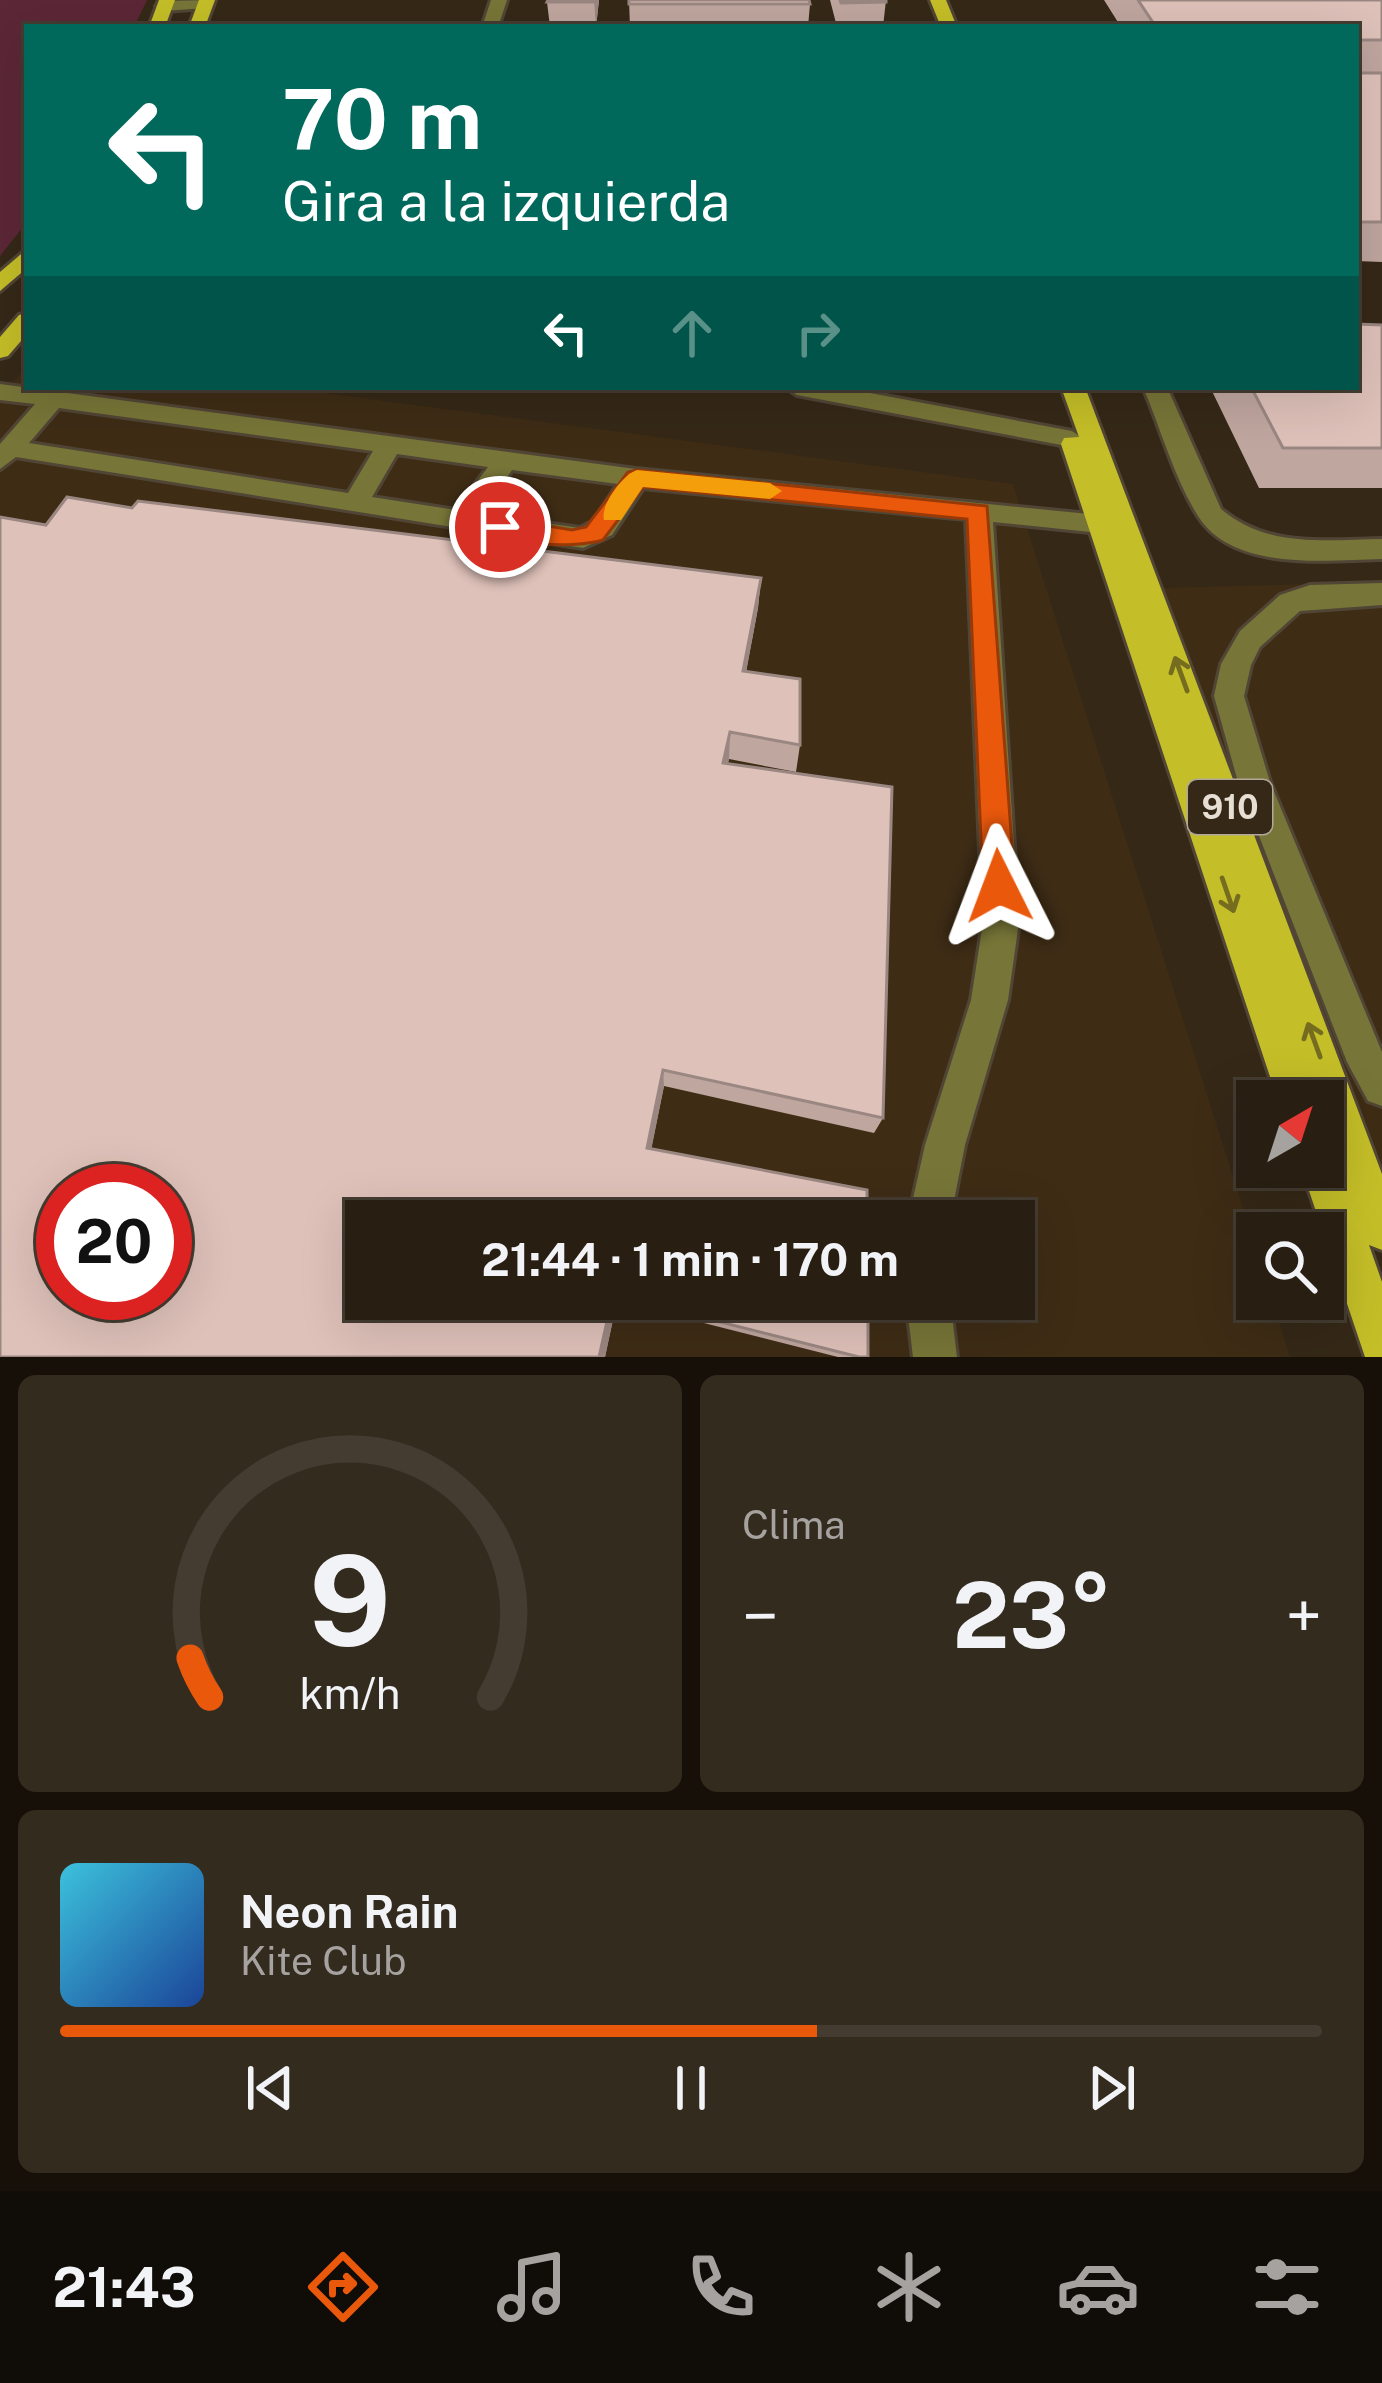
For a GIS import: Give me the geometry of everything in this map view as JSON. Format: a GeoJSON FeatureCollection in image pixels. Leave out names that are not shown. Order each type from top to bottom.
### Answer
{"type":"FeatureCollection","features":[{"type":"Feature","properties":{"kind":"main road"},"geometry":{"type":"LineString","coordinates":[[0,285],[24,258]]}},
{"type":"Feature","properties":{"kind":"main road"},"geometry":{"type":"LineString","coordinates":[[0,351],[24,323]]}},
{"type":"Feature","properties":{"kind":"main road","name":"910"},"geometry":{"type":"LineString","coordinates":[[1055,390],[1291,1080]]}},
{"type":"Feature","properties":{"kind":"main road","name":"910"},"geometry":{"type":"LineString","coordinates":[[1074,390],[1382,1229]]}},
{"type":"Feature","properties":{"kind":"main road"},"geometry":{"type":"LineString","coordinates":[[1328,1188],[1382,1344]]}},
{"type":"Feature","properties":{"kind":"street"},"geometry":{"type":"LineString","coordinates":[[166,3],[207,2]]}},
{"type":"Feature","properties":{"kind":"street"},"geometry":{"type":"LineString","coordinates":[[830,390],[885,395],[1072,439]]}},
{"type":"Feature","properties":{"kind":"street"},"geometry":{"type":"LineString","coordinates":[[1157,390],[1210,514],[1221,526],[1262,545],[1284,549],[1382,549]]}},
{"type":"Feature","properties":{"kind":"street"},"geometry":{"type":"LineString","coordinates":[[0,392],[637,478],[1100,523]]}},
{"type":"Feature","properties":{"kind":"street"},"geometry":{"type":"LineString","coordinates":[[5,454],[52,400]]}},
{"type":"Feature","properties":{"kind":"street"},"geometry":{"type":"LineString","coordinates":[[355,503],[390,444]]}},
{"type":"Feature","properties":{"kind":"street"},"geometry":{"type":"LineString","coordinates":[[5,454],[583,538],[603,528],[637,478]]}},
{"type":"Feature","properties":{"kind":"street"},"geometry":{"type":"LineString","coordinates":[[463,521],[507,458]]}},
{"type":"Feature","properties":{"kind":"street"},"geometry":{"type":"LineString","coordinates":[[932,1200],[935,1172],[979,1052],[999,962],[1001,922],[979,512]]}},
{"type":"Feature","properties":{"kind":"street"},"geometry":{"type":"LineString","coordinates":[[1382,594],[1310,596],[1290,603],[1250,639],[1235,664],[1229,696],[1254,782],[1366,1063],[1382,1087]]}},
{"type":"Feature","properties":{"kind":"street"},"geometry":{"type":"LineString","coordinates":[[931,1320],[935,1357]]}},
{"type":"Feature","properties":{"kind":"shaded area"},"geometry":{"type":"Polygon","coordinates":[[[0,0],[147,0],[135,24],[24,24],[24,226],[0,256],[0,0]]]}},
{"type":"Feature","properties":{"kind":"shaded area"},"geometry":{"type":"Polygon","coordinates":[[[24,370],[24,390],[302,390],[1013,484],[1244,1212],[1236,1212],[1236,1320],[1279,1320],[1290,1357],[0,1357],[0,396],[24,370]]]}},
{"type":"Feature","properties":{"kind":"shaded area"},"geometry":{"type":"Polygon","coordinates":[[[1382,582],[1382,1164],[1161,588],[1382,582]]]}},
{"type":"Feature","properties":{"kind":"building"},"geometry":{"type":"Polygon","coordinates":[[[594,0],[594,2],[547,2],[594,0]]]}},
{"type":"Feature","properties":{"kind":"building"},"geometry":{"type":"Polygon","coordinates":[[[629,0],[809,0],[810,4],[629,4],[629,0]]]}},
{"type":"Feature","properties":{"kind":"building"},"geometry":{"type":"Polygon","coordinates":[[[886,0],[886,2],[841,3],[886,0]]]}},
{"type":"Feature","properties":{"kind":"building"},"geometry":{"type":"Polygon","coordinates":[[[1138,0],[1382,0],[1382,40],[1359,40],[1359,24],[1154,24],[1138,0]]]}},
{"type":"Feature","properties":{"kind":"building"},"geometry":{"type":"Polygon","coordinates":[[[1359,73],[1382,73],[1382,222],[1359,222],[1359,73]]]}},
{"type":"Feature","properties":{"kind":"building"},"geometry":{"type":"Polygon","coordinates":[[[1359,324],[1382,325],[1382,448],[1283,448],[1253,390],[1359,390],[1359,324]]]}},
{"type":"Feature","properties":{"kind":"building"},"geometry":{"type":"Polygon","coordinates":[[[67,497],[132,508],[138,501],[761,578],[743,671],[800,679],[800,745],[730,732],[723,763],[892,787],[883,1118],[663,1070],[647,1148],[867,1190],[867,1200],[345,1200],[345,1320],[607,1320],[599,1357],[0,1357],[0,517],[46,525],[67,497]]]}},
{"type":"Feature","properties":{"kind":"building"},"geometry":{"type":"Polygon","coordinates":[[[712,1320],[868,1320],[868,1357],[712,1320]]]}},
{"type":"Feature","properties":{"kind":"slow traffic"},"geometry":{"type":"LineString","coordinates":[[612,514],[637,478],[770,491]]}},
{"type":"Feature","properties":{"kind":"route"},"geometry":{"type":"LineString","coordinates":[[500,527],[583,538],[603,528],[637,478],[979,512],[999,886]]}}]}
